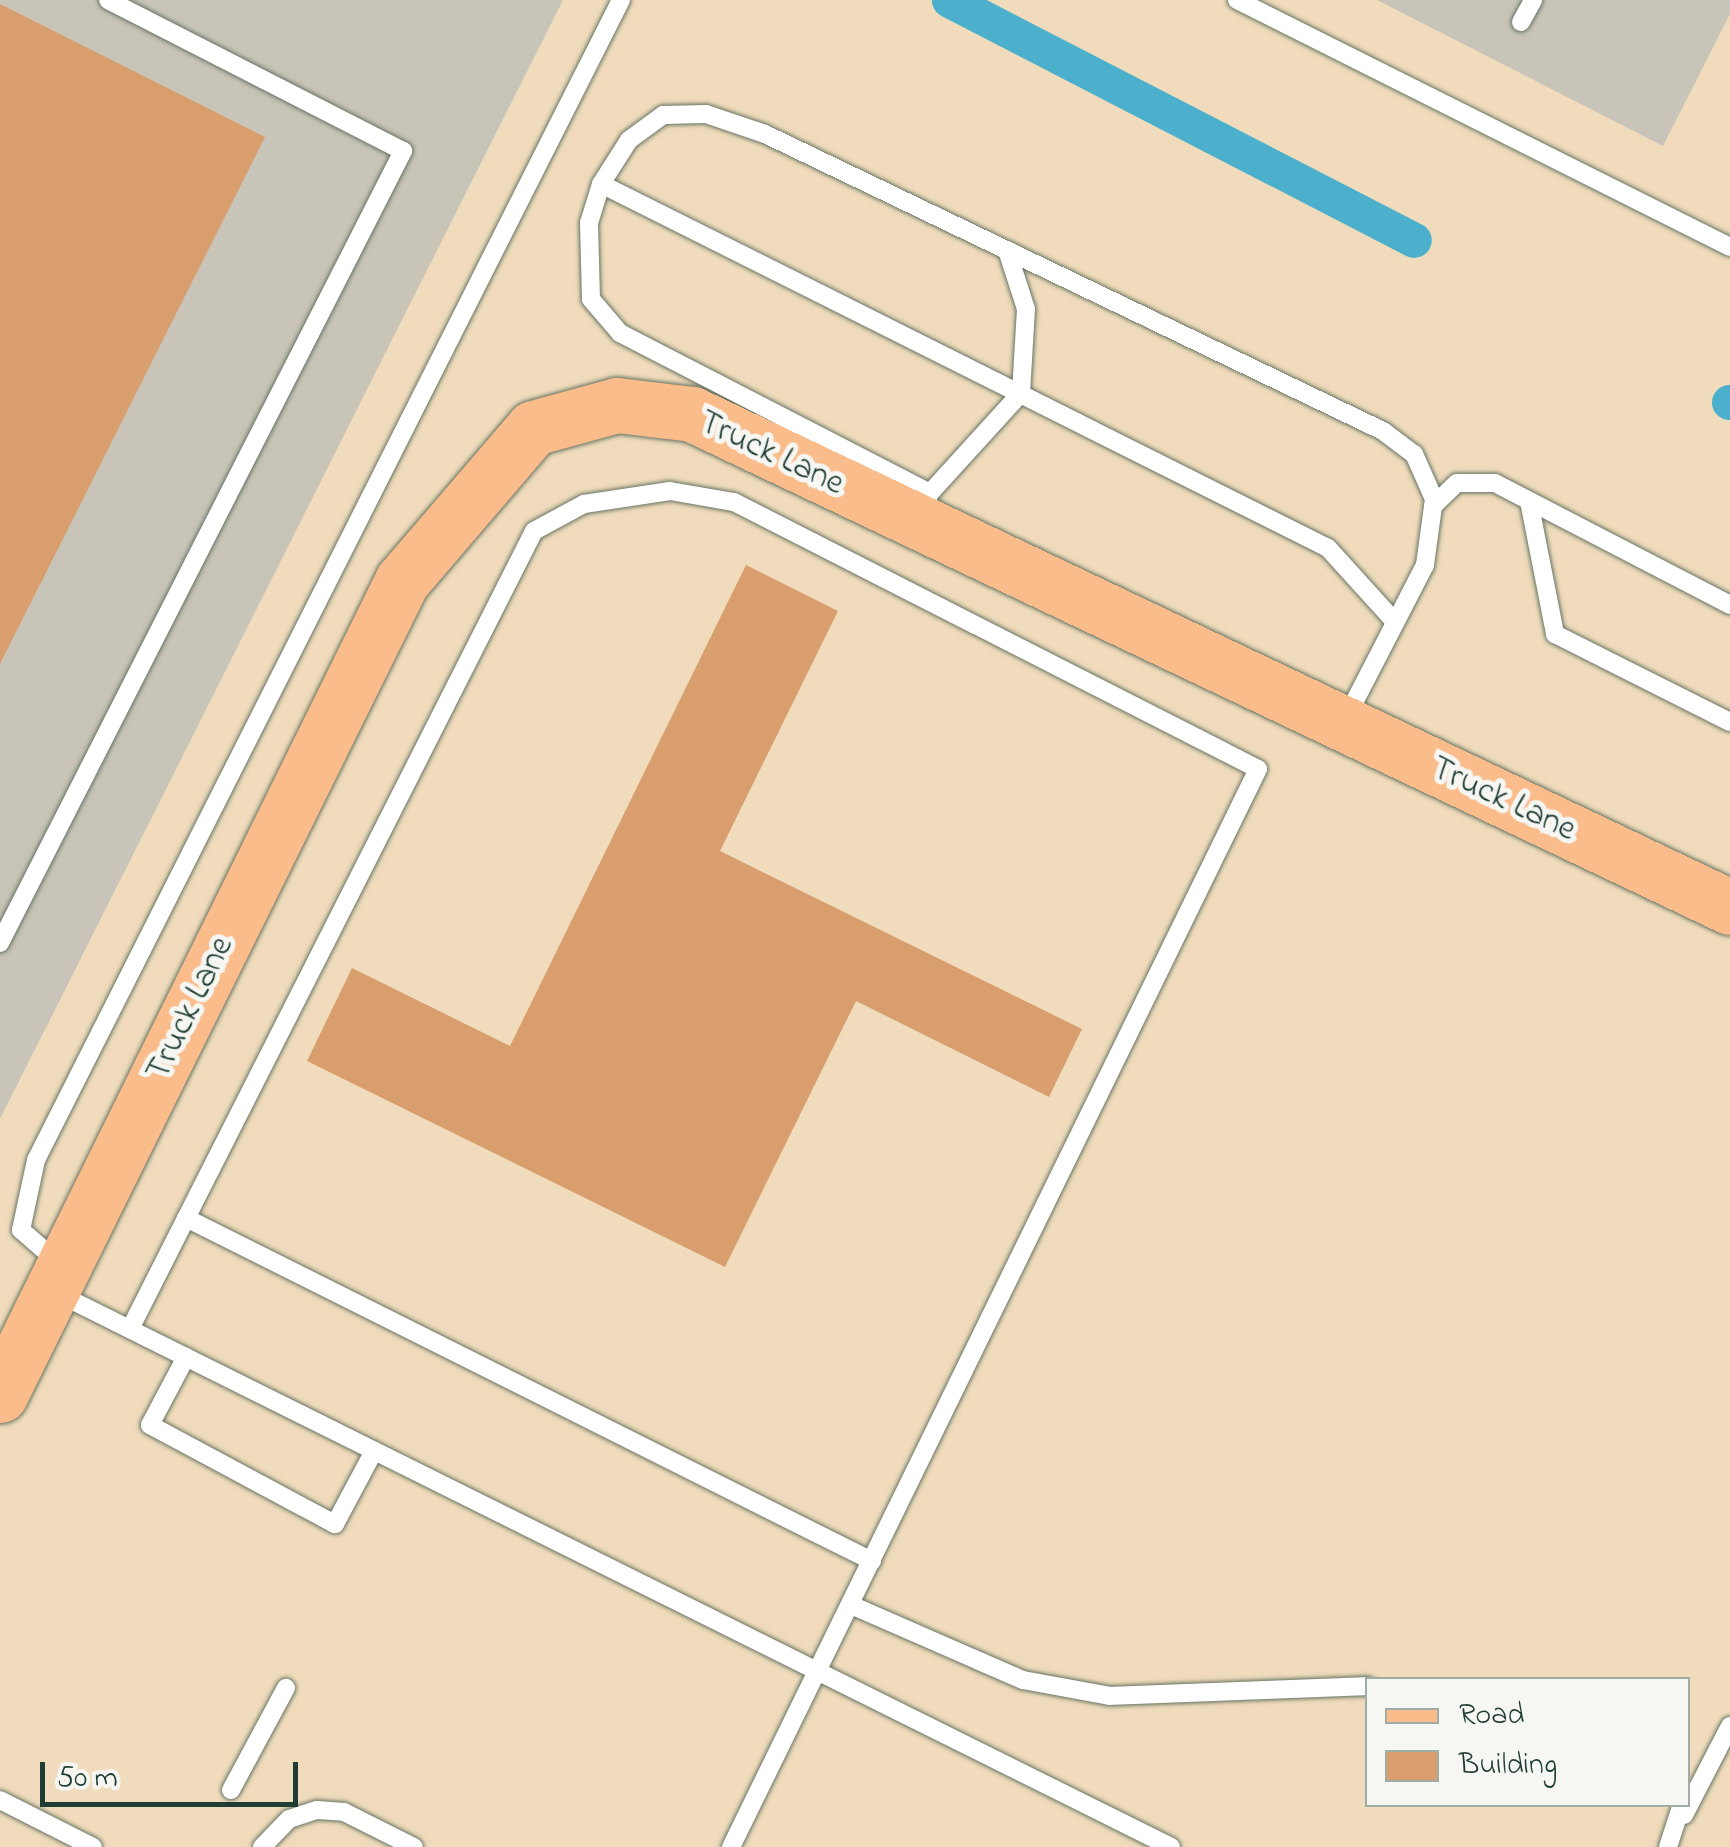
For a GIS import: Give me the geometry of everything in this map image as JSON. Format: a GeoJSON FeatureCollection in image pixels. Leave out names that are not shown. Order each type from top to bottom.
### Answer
{"type":"FeatureCollection","features":[{"type":"Feature","properties":{"kind":"main road","name":"Truck Lane"},"geometry":{"type":"LineString","coordinates":[[0,1395],[402,581],[472,489],[533,428],[617,405],[692,414],[923,508],[1342,724],[1730,907]]}},
{"type":"Feature","properties":{"kind":"lane"},"geometry":{"type":"LineString","coordinates":[[0,943],[403,151],[108,0]]}},
{"type":"Feature","properties":{"kind":"lane"},"geometry":{"type":"LineString","coordinates":[[622,0],[36,1160],[21,1230],[58,1279],[130,1330],[1171,1847]]}},
{"type":"Feature","properties":{"kind":"lane"},"geometry":{"type":"LineString","coordinates":[[1237,0],[1730,247]]}},
{"type":"Feature","properties":{"kind":"lane"},"geometry":{"type":"LineString","coordinates":[[1521,22],[1533,0]]}},
{"type":"Feature","properties":{"kind":"lane"},"geometry":{"type":"LineString","coordinates":[[1006,250],[1026,309],[1021,393],[923,508],[620,333],[591,299],[585,270],[601,184],[630,140],[663,115],[706,114],[1006,250],[1383,430],[1414,454],[1433,506],[1425,565],[1342,724]]}},
{"type":"Feature","properties":{"kind":"lane"},"geometry":{"type":"LineString","coordinates":[[601,184],[1328,548],[1395,622]]}},
{"type":"Feature","properties":{"kind":"lane"},"geometry":{"type":"LineString","coordinates":[[1433,506],[1457,483],[1495,483],[1730,605]]}},
{"type":"Feature","properties":{"kind":"lane"},"geometry":{"type":"LineString","coordinates":[[130,1330],[534,531],[584,504],[670,490],[751,511],[1258,769],[731,1847]]}},
{"type":"Feature","properties":{"kind":"lane"},"geometry":{"type":"LineString","coordinates":[[1529,501],[1555,634],[1730,722]]}},
{"type":"Feature","properties":{"kind":"lane"},"geometry":{"type":"LineString","coordinates":[[186,1218],[872,1561]]}},
{"type":"Feature","properties":{"kind":"lane"},"geometry":{"type":"LineString","coordinates":[[186,1358],[150,1425],[335,1524],[374,1451]]}},
{"type":"Feature","properties":{"kind":"lane"},"geometry":{"type":"LineString","coordinates":[[851,1605],[1023,1680],[1110,1696],[1365,1686]]}},
{"type":"Feature","properties":{"kind":"lane"},"geometry":{"type":"LineString","coordinates":[[231,1790],[286,1688]]}},
{"type":"Feature","properties":{"kind":"lane"},"geometry":{"type":"LineString","coordinates":[[1690,1796],[1730,1726]]}},
{"type":"Feature","properties":{"kind":"lane"},"geometry":{"type":"LineString","coordinates":[[0,1800],[93,1847]]}},
{"type":"Feature","properties":{"kind":"lane"},"geometry":{"type":"LineString","coordinates":[[262,1847],[289,1818],[316,1810],[344,1812],[414,1847]]}},
{"type":"Feature","properties":{"kind":"lane"},"geometry":{"type":"LineString","coordinates":[[1668,1847],[1682,1810]]}},
{"type":"Feature","properties":{"kind":"shaded area"},"geometry":{"type":"Polygon","coordinates":[[[0,0],[563,0],[0,1119],[0,0]]]}},
{"type":"Feature","properties":{"kind":"shaded area"},"geometry":{"type":"Polygon","coordinates":[[[1377,0],[1730,0],[1730,14],[1663,146],[1377,0]]]}},
{"type":"Feature","properties":{"kind":"building"},"geometry":{"type":"Polygon","coordinates":[[[0,4],[265,137],[0,664],[0,4]]]}},
{"type":"Feature","properties":{"kind":"building"},"geometry":{"type":"Polygon","coordinates":[[[746,565],[838,611],[720,851],[1082,1029],[1049,1097],[856,1001],[725,1267],[307,1061],[352,968],[510,1046],[746,565]]]}},
{"type":"Feature","properties":{"kind":"waterway"},"geometry":{"type":"LineString","coordinates":[[949,0],[1414,240]]}}]}
